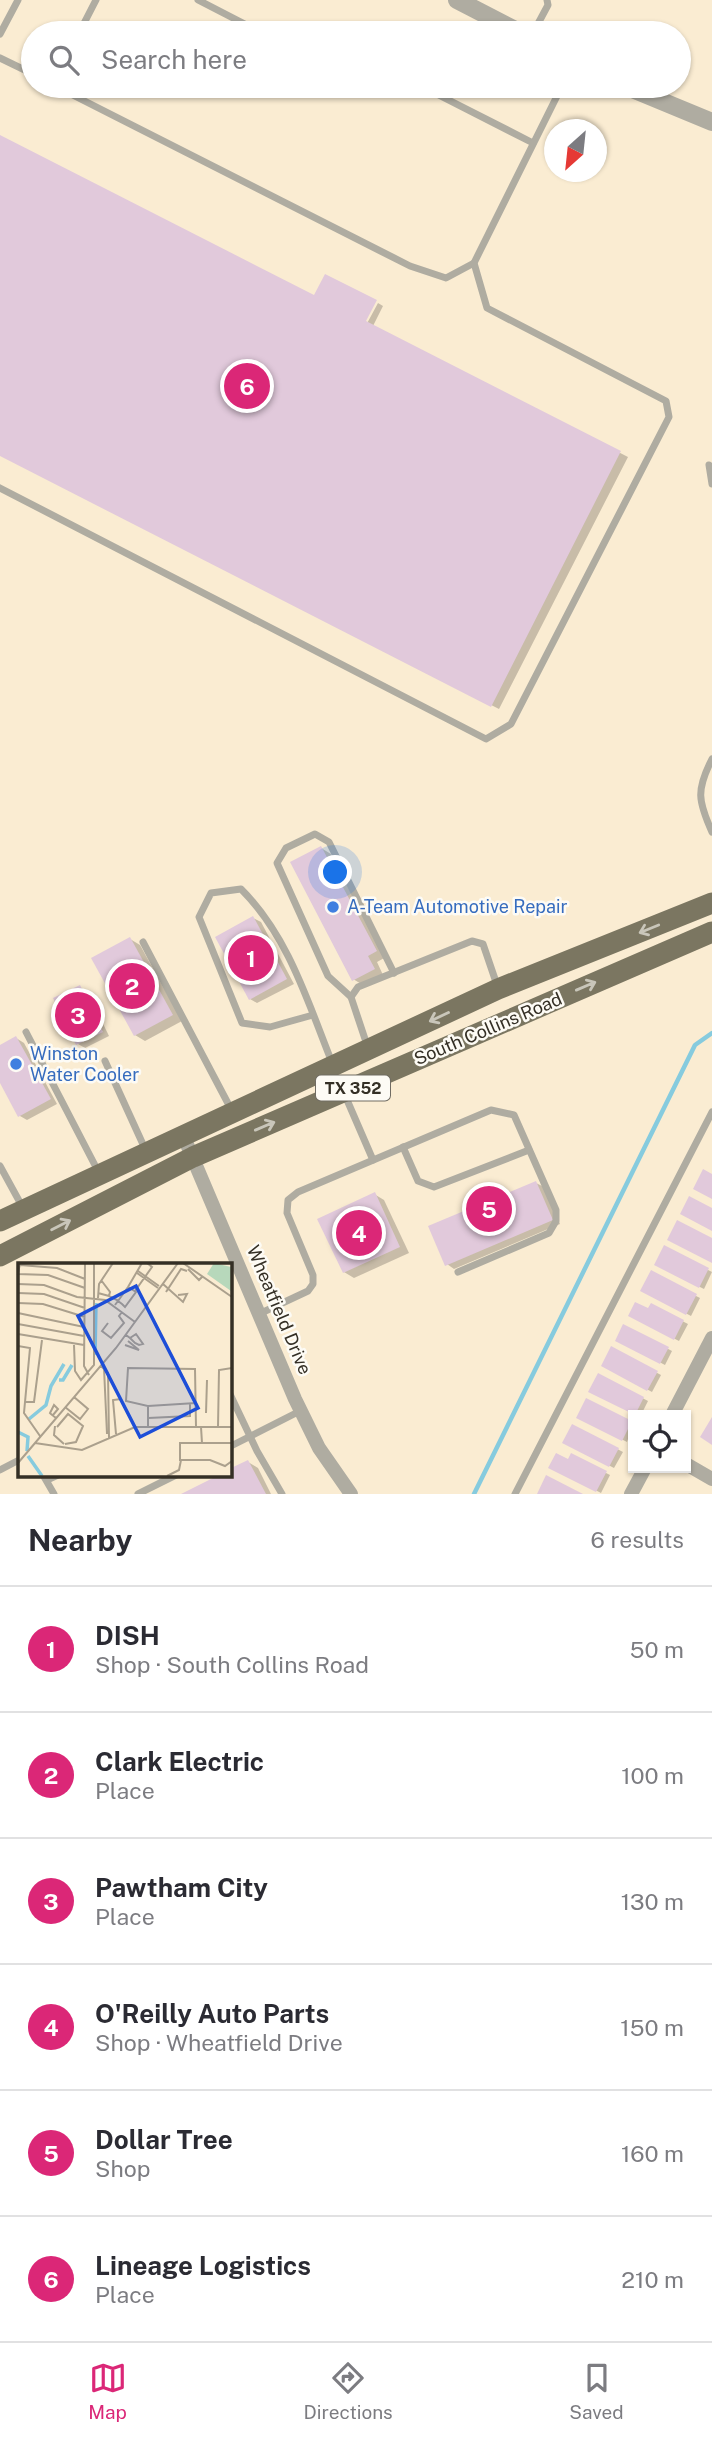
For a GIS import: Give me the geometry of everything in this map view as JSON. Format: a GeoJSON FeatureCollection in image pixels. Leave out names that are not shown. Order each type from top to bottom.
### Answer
{"type":"FeatureCollection","features":[{"type":"Feature","properties":{"kind":"main road","name":"South Collins Road"},"geometry":{"type":"LineString","coordinates":[[0,1221],[498,989],[712,903]]}},
{"type":"Feature","properties":{"kind":"main road","name":"South Collins Road"},"geometry":{"type":"LineString","coordinates":[[0,1256],[193,1157],[712,932]]}},
{"type":"Feature","properties":{"kind":"street"},"geometry":{"type":"LineString","coordinates":[[457,0],[498,21]]}},
{"type":"Feature","properties":{"kind":"street"},"geometry":{"type":"LineString","coordinates":[[654,98],[712,122]]}},
{"type":"Feature","properties":{"kind":"street","name":"Wheatfield Drive"},"geometry":{"type":"LineString","coordinates":[[183,1135],[301,1410],[319,1448],[351,1494]]}},
{"type":"Feature","properties":{"kind":"street"},"geometry":{"type":"LineString","coordinates":[[675,1410],[710,1346]]}},
{"type":"Feature","properties":{"kind":"street"},"geometry":{"type":"LineString","coordinates":[[691,1467],[712,1479]]}},
{"type":"Feature","properties":{"kind":"street"},"geometry":{"type":"LineString","coordinates":[[631,1494],[642,1473]]}},
{"type":"Feature","properties":{"kind":"lane"},"geometry":{"type":"LineString","coordinates":[[0,34],[18,0]]}},
{"type":"Feature","properties":{"kind":"lane"},"geometry":{"type":"LineString","coordinates":[[85,21],[96,0]]}},
{"type":"Feature","properties":{"kind":"lane"},"geometry":{"type":"LineString","coordinates":[[198,0],[239,21]]}},
{"type":"Feature","properties":{"kind":"lane"},"geometry":{"type":"LineString","coordinates":[[539,21],[548,5],[547,0]]}},
{"type":"Feature","properties":{"kind":"lane"},"geometry":{"type":"LineString","coordinates":[[0,58],[21,68]]}},
{"type":"Feature","properties":{"kind":"lane"},"geometry":{"type":"LineString","coordinates":[[79,98],[410,266],[446,278],[474,263],[556,98]]}},
{"type":"Feature","properties":{"kind":"lane"},"geometry":{"type":"LineString","coordinates":[[445,98],[533,143]]}},
{"type":"Feature","properties":{"kind":"lane"},"geometry":{"type":"LineString","coordinates":[[0,488],[486,739],[511,724],[669,417],[666,401],[487,308],[474,263]]}},
{"type":"Feature","properties":{"kind":"lane"},"geometry":{"type":"LineString","coordinates":[[709,465],[712,484]]}},
{"type":"Feature","properties":{"kind":"lane"},"geometry":{"type":"LineString","coordinates":[[712,760],[700,782],[699,791],[700,803],[712,832]]}},
{"type":"Feature","properties":{"kind":"lane"},"geometry":{"type":"LineString","coordinates":[[368,1049],[351,997],[328,976],[277,863],[286,848],[315,834],[329,842],[394,973]]}},
{"type":"Feature","properties":{"kind":"lane"},"geometry":{"type":"LineString","coordinates":[[313,1015],[270,1027],[242,1023],[199,917],[211,893],[241,890],[260,908],[285,945],[313,1015],[333,1065]]}},
{"type":"Feature","properties":{"kind":"lane"},"geometry":{"type":"LineString","coordinates":[[351,997],[358,988],[472,941],[483,944],[498,989]]}},
{"type":"Feature","properties":{"kind":"lane"},"geometry":{"type":"LineString","coordinates":[[143,942],[233,1112]]}},
{"type":"Feature","properties":{"kind":"lane"},"geometry":{"type":"LineString","coordinates":[[26,1032],[99,1174]]}},
{"type":"Feature","properties":{"kind":"lane"},"geometry":{"type":"LineString","coordinates":[[105,1061],[146,1152]]}},
{"type":"Feature","properties":{"kind":"lane"},"geometry":{"type":"LineString","coordinates":[[344,1092],[373,1160]]}},
{"type":"Feature","properties":{"kind":"lane"},"geometry":{"type":"LineString","coordinates":[[259,1314],[308,1291],[313,1284],[313,1275],[287,1213],[288,1200],[298,1192],[491,1110],[514,1115],[556,1210],[556,1221],[549,1233],[458,1272]]}},
{"type":"Feature","properties":{"kind":"lane"},"geometry":{"type":"LineString","coordinates":[[515,1494],[712,1112]]}},
{"type":"Feature","properties":{"kind":"lane"},"geometry":{"type":"LineString","coordinates":[[403,1147],[418,1181],[434,1187],[529,1150]]}},
{"type":"Feature","properties":{"kind":"lane"},"geometry":{"type":"LineString","coordinates":[[0,1166],[23,1208]]}},
{"type":"Feature","properties":{"kind":"lane"},"geometry":{"type":"LineString","coordinates":[[231,1396],[282,1494]]}},
{"type":"Feature","properties":{"kind":"lane"},"geometry":{"type":"LineString","coordinates":[[231,1446],[301,1410]]}},
{"type":"Feature","properties":{"kind":"lane"},"geometry":{"type":"LineString","coordinates":[[0,1470],[18,1461]]}},
{"type":"Feature","properties":{"kind":"lane"},"geometry":{"type":"LineString","coordinates":[[138,1494],[174,1476]]}},
{"type":"Feature","properties":{"kind":"lane"},"geometry":{"type":"LineString","coordinates":[[45,1478],[54,1494]]}},
{"type":"Feature","properties":{"kind":"building"},"geometry":{"type":"Polygon","coordinates":[[[0,135],[314,295],[325,274],[377,300],[366,321],[621,451],[491,707],[0,456],[0,135]]]}},
{"type":"Feature","properties":{"kind":"building","name":"A-Team Automotive Repair"},"geometry":{"type":"Polygon","coordinates":[[[321,846],[377,951],[368,956],[375,969],[352,981],[290,862],[321,846]]]}},
{"type":"Feature","properties":{"kind":"building"},"geometry":{"type":"Polygon","coordinates":[[[253,916],[287,979],[249,1000],[215,937],[253,916]]]}},
{"type":"Feature","properties":{"kind":"building"},"geometry":{"type":"Polygon","coordinates":[[[130,937],[173,1015],[134,1036],[91,958],[130,937]]]}},
{"type":"Feature","properties":{"kind":"building"},"geometry":{"type":"Polygon","coordinates":[[[80,985],[103,1032],[76,1045],[53,998],[80,985]]]}},
{"type":"Feature","properties":{"kind":"building","name":"Winston Water Cooler"},"geometry":{"type":"Polygon","coordinates":[[[16,1036],[51,1099],[18,1117],[0,1083],[0,1045],[16,1036]]]}},
{"type":"Feature","properties":{"kind":"building"},"geometry":{"type":"Polygon","coordinates":[[[703,1169],[712,1174],[712,1199],[693,1189],[703,1169]]]}},
{"type":"Feature","properties":{"kind":"building"},"geometry":{"type":"Polygon","coordinates":[[[536,1181],[553,1220],[445,1266],[428,1226],[536,1181]]]}},
{"type":"Feature","properties":{"kind":"building"},"geometry":{"type":"Polygon","coordinates":[[[375,1192],[400,1247],[343,1273],[317,1219],[375,1192]]]}},
{"type":"Feature","properties":{"kind":"building"},"geometry":{"type":"Polygon","coordinates":[[[689,1196],[712,1208],[712,1231],[680,1214],[689,1196]]]}},
{"type":"Feature","properties":{"kind":"building"},"geometry":{"type":"Polygon","coordinates":[[[677,1220],[712,1238],[712,1263],[667,1240],[677,1220]]]}},
{"type":"Feature","properties":{"kind":"building"},"geometry":{"type":"Polygon","coordinates":[[[664,1245],[709,1268],[699,1288],[654,1265],[664,1245]]]}},
{"type":"Feature","properties":{"kind":"building"},"geometry":{"type":"Polygon","coordinates":[[[651,1270],[697,1294],[686,1315],[640,1291],[651,1270]]]}},
{"type":"Feature","properties":{"kind":"building"},"geometry":{"type":"Polygon","coordinates":[[[635,1302],[648,1308],[651,1303],[684,1320],[674,1340],[628,1316],[635,1302]]]}},
{"type":"Feature","properties":{"kind":"building"},"geometry":{"type":"Polygon","coordinates":[[[623,1324],[669,1347],[660,1364],[615,1341],[623,1324]]]}},
{"type":"Feature","properties":{"kind":"building"},"geometry":{"type":"Polygon","coordinates":[[[611,1346],[658,1371],[647,1391],[601,1366],[611,1346]]]}},
{"type":"Feature","properties":{"kind":"building"},"geometry":{"type":"Polygon","coordinates":[[[598,1373],[644,1397],[638,1410],[628,1412],[588,1392],[598,1373]]]}},
{"type":"Feature","properties":{"kind":"building"},"geometry":{"type":"Polygon","coordinates":[[[586,1398],[628,1419],[628,1429],[622,1441],[576,1418],[586,1398]]]}},
{"type":"Feature","properties":{"kind":"building"},"geometry":{"type":"Polygon","coordinates":[[[712,1417],[712,1445],[700,1437],[712,1417]]]}},
{"type":"Feature","properties":{"kind":"building"},"geometry":{"type":"Polygon","coordinates":[[[572,1424],[619,1448],[609,1467],[562,1443],[572,1424]]]}},
{"type":"Feature","properties":{"kind":"building"},"geometry":{"type":"Polygon","coordinates":[[[556,1453],[568,1459],[571,1453],[607,1471],[596,1492],[548,1468],[556,1453]]]}},
{"type":"Feature","properties":{"kind":"building"},"geometry":{"type":"Polygon","coordinates":[[[248,1460],[266,1494],[181,1494],[217,1476],[231,1476],[231,1468],[248,1460]]]}},
{"type":"Feature","properties":{"kind":"building"},"geometry":{"type":"Polygon","coordinates":[[[546,1475],[583,1494],[537,1494],[546,1475]]]}},
{"type":"Feature","properties":{"kind":"waterway"},"geometry":{"type":"LineString","coordinates":[[474,1494],[695,1045],[712,1033]]}},
{"type":"Feature","properties":{"kind":"place","name":"Lineage Logistics"},"geometry":{"type":"Point","coordinates":[247,386]}},
{"type":"Feature","properties":{"kind":"place","name":"A-Team Automotive Repair"},"geometry":{"type":"Point","coordinates":[333,907]}},
{"type":"Feature","properties":{"kind":"place","name":"DISH"},"geometry":{"type":"Point","coordinates":[251,958]}},
{"type":"Feature","properties":{"kind":"place","name":"Clark Electric"},"geometry":{"type":"Point","coordinates":[132,986]}},
{"type":"Feature","properties":{"kind":"place","name":"Pawtham City"},"geometry":{"type":"Point","coordinates":[78,1015]}},
{"type":"Feature","properties":{"kind":"place","name":"Winston Water Cooler"},"geometry":{"type":"Point","coordinates":[16,1064]}},
{"type":"Feature","properties":{"kind":"place","name":"Dollar Tree"},"geometry":{"type":"Point","coordinates":[489,1209]}},
{"type":"Feature","properties":{"kind":"place","name":"O'Reilly Auto Parts"},"geometry":{"type":"Point","coordinates":[359,1233]}}]}
